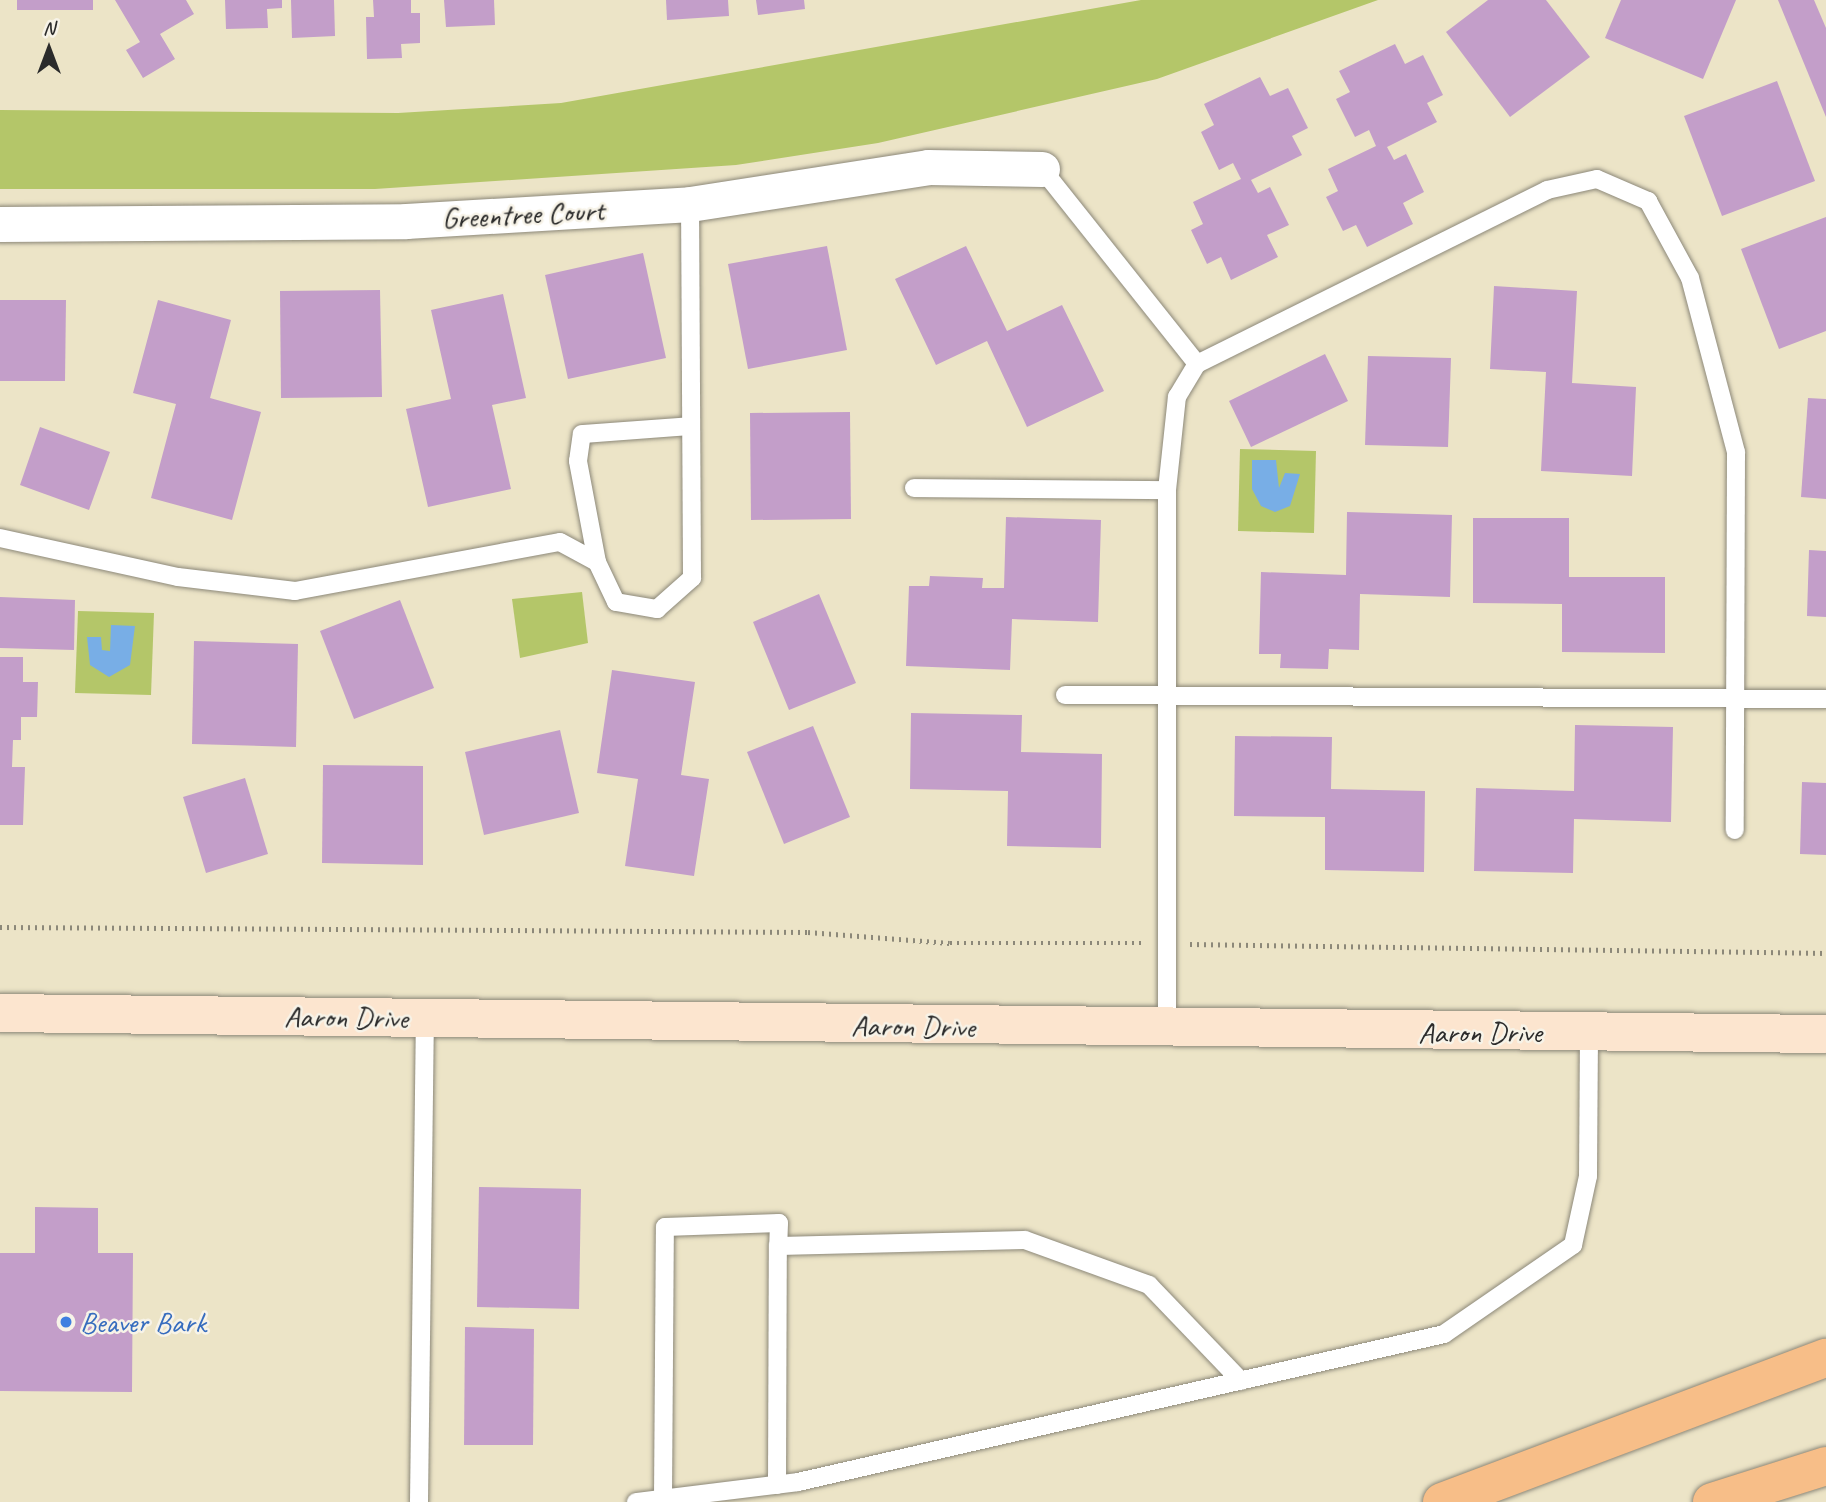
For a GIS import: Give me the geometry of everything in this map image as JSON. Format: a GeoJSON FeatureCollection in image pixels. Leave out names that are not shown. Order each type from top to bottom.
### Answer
{"type":"FeatureCollection","features":[{"type":"Feature","properties":{"kind":"highway"},"geometry":{"type":"LineString","coordinates":[[1442,1502],[1826,1358]]}},
{"type":"Feature","properties":{"kind":"highway"},"geometry":{"type":"LineString","coordinates":[[1712,1502],[1826,1466]]}},
{"type":"Feature","properties":{"kind":"street","name":"Greentree Court"},"geometry":{"type":"LineString","coordinates":[[0,224],[406,221],[690,204],[928,167],[1042,169]]}},
{"type":"Feature","properties":{"kind":"street","name":"Aaron Drive"},"geometry":{"type":"LineString","coordinates":[[0,1013],[1167,1030],[1826,1034]]}},
{"type":"Feature","properties":{"kind":"lane"},"geometry":{"type":"LineString","coordinates":[[1042,169],[1197,364]]}},
{"type":"Feature","properties":{"kind":"lane"},"geometry":{"type":"LineString","coordinates":[[1167,1030],[1167,490],[1177,397],[1197,364],[1547,190],[1597,179],[1648,201],[1690,278],[1736,452],[1735,830]]}},
{"type":"Feature","properties":{"kind":"lane"},"geometry":{"type":"LineString","coordinates":[[690,204],[692,578],[657,609],[616,602],[597,562],[578,461],[583,434],[691,426]]}},
{"type":"Feature","properties":{"kind":"lane"},"geometry":{"type":"LineString","coordinates":[[914,488],[1167,490]]}},
{"type":"Feature","properties":{"kind":"lane"},"geometry":{"type":"LineString","coordinates":[[0,538],[178,577],[295,591],[560,542],[597,562]]}},
{"type":"Feature","properties":{"kind":"lane"},"geometry":{"type":"LineString","coordinates":[[1065,695],[1826,699]]}},
{"type":"Feature","properties":{"kind":"lane"},"geometry":{"type":"LineString","coordinates":[[419,1502],[425,1018]]}},
{"type":"Feature","properties":{"kind":"lane"},"geometry":{"type":"LineString","coordinates":[[636,1502],[777,1485],[1444,1334],[1573,1245],[1588,1176],[1589,1032]]}},
{"type":"Feature","properties":{"kind":"lane"},"geometry":{"type":"LineString","coordinates":[[663,1499],[666,1227],[779,1223],[777,1485]]}},
{"type":"Feature","properties":{"kind":"lane"},"geometry":{"type":"LineString","coordinates":[[778,1247],[1025,1240],[1149,1285],[1241,1381]]}},
{"type":"Feature","properties":{"kind":"path"},"geometry":{"type":"LineString","coordinates":[[0,927],[808,932],[950,943],[1168,943],[1826,953]]}},
{"type":"Feature","properties":{"kind":"green space"},"geometry":{"type":"Polygon","coordinates":[[[1141,0],[1378,0],[1157,79],[878,143],[736,165],[375,189],[0,189],[0,110],[398,113],[561,103],[1141,0]]]}},
{"type":"Feature","properties":{"kind":"green space"},"geometry":{"type":"Polygon","coordinates":[[[1240,449],[1316,451],[1314,533],[1238,531],[1240,449]]]}},
{"type":"Feature","properties":{"kind":"green space"},"geometry":{"type":"Polygon","coordinates":[[[582,592],[588,643],[520,658],[512,599],[582,592]]]}},
{"type":"Feature","properties":{"kind":"green space"},"geometry":{"type":"Polygon","coordinates":[[[78,611],[154,613],[151,695],[75,693],[78,611]]]}},
{"type":"Feature","properties":{"kind":"water"},"geometry":{"type":"Polygon","coordinates":[[[1252,460],[1276,460],[1279,488],[1285,473],[1300,474],[1290,506],[1275,512],[1261,506],[1252,489],[1252,460]]]}},
{"type":"Feature","properties":{"kind":"water"},"geometry":{"type":"Polygon","coordinates":[[[111,625],[135,626],[130,665],[109,677],[90,665],[87,637],[101,637],[102,650],[110,651],[111,625]]]}},
{"type":"Feature","properties":{"kind":"building"},"geometry":{"type":"Polygon","coordinates":[[[17,0],[93,0],[93,10],[17,10],[17,0]]]}},
{"type":"Feature","properties":{"kind":"building"},"geometry":{"type":"Polygon","coordinates":[[[115,0],[186,0],[194,14],[160,34],[175,59],[143,78],[126,50],[140,42],[115,0]]]}},
{"type":"Feature","properties":{"kind":"building"},"geometry":{"type":"Polygon","coordinates":[[[225,0],[282,0],[282,8],[267,9],[268,28],[226,29],[225,0]]]}},
{"type":"Feature","properties":{"kind":"building"},"geometry":{"type":"Polygon","coordinates":[[[291,0],[334,0],[335,36],[292,38],[291,0]]]}},
{"type":"Feature","properties":{"kind":"building"},"geometry":{"type":"Polygon","coordinates":[[[373,0],[411,0],[411,13],[420,13],[420,43],[401,44],[402,58],[367,59],[366,17],[374,17],[373,0]]]}},
{"type":"Feature","properties":{"kind":"building"},"geometry":{"type":"Polygon","coordinates":[[[444,0],[494,0],[495,25],[446,27],[444,0]]]}},
{"type":"Feature","properties":{"kind":"building"},"geometry":{"type":"Polygon","coordinates":[[[666,0],[728,0],[729,16],[667,20],[666,0]]]}},
{"type":"Feature","properties":{"kind":"building"},"geometry":{"type":"Polygon","coordinates":[[[756,0],[804,0],[805,9],[758,15],[756,0]]]}},
{"type":"Feature","properties":{"kind":"building"},"geometry":{"type":"Polygon","coordinates":[[[1488,0],[1546,0],[1590,57],[1510,117],[1446,32],[1488,0]]]}},
{"type":"Feature","properties":{"kind":"building"},"geometry":{"type":"Polygon","coordinates":[[[1621,0],[1736,0],[1703,79],[1605,38],[1621,0]]]}},
{"type":"Feature","properties":{"kind":"building"},"geometry":{"type":"Polygon","coordinates":[[[1778,0],[1814,0],[1826,28],[1826,117],[1778,0]]]}},
{"type":"Feature","properties":{"kind":"building"},"geometry":{"type":"Polygon","coordinates":[[[1395,44],[1405,64],[1423,55],[1443,95],[1427,103],[1437,122],[1387,147],[1394,160],[1406,154],[1424,192],[1403,203],[1413,224],[1367,247],[1356,225],[1343,231],[1326,197],[1338,191],[1328,169],[1376,146],[1369,130],[1355,137],[1336,99],[1350,92],[1339,71],[1395,44]]]}},
{"type":"Feature","properties":{"kind":"building"},"geometry":{"type":"Polygon","coordinates":[[[1260,77],[1270,96],[1288,88],[1308,128],[1292,136],[1302,155],[1251,180],[1258,193],[1270,187],[1289,225],[1267,235],[1278,257],[1231,280],[1221,257],[1207,264],[1191,230],[1203,224],[1193,202],[1241,179],[1233,163],[1219,170],[1201,132],[1214,125],[1204,104],[1260,77]]]}},
{"type":"Feature","properties":{"kind":"building"},"geometry":{"type":"Polygon","coordinates":[[[1777,81],[1815,181],[1722,216],[1684,116],[1777,81]]]}},
{"type":"Feature","properties":{"kind":"building"},"geometry":{"type":"Polygon","coordinates":[[[1826,217],[1826,331],[1779,349],[1741,249],[1826,217]]]}},
{"type":"Feature","properties":{"kind":"building"},"geometry":{"type":"Polygon","coordinates":[[[827,246],[847,350],[748,369],[728,264],[827,246]]]}},
{"type":"Feature","properties":{"kind":"building"},"geometry":{"type":"Polygon","coordinates":[[[966,246],[1007,331],[1062,305],[1104,391],[1027,427],[987,341],[936,365],[895,279],[966,246]]]}},
{"type":"Feature","properties":{"kind":"building"},"geometry":{"type":"Polygon","coordinates":[[[643,253],[666,358],[568,379],[545,275],[643,253]]]}},
{"type":"Feature","properties":{"kind":"building"},"geometry":{"type":"Polygon","coordinates":[[[1494,286],[1577,291],[1572,383],[1636,387],[1632,476],[1541,471],[1546,372],[1490,369],[1494,286]]]}},
{"type":"Feature","properties":{"kind":"building"},"geometry":{"type":"Polygon","coordinates":[[[380,290],[382,397],[281,398],[280,291],[380,290]]]}},
{"type":"Feature","properties":{"kind":"building"},"geometry":{"type":"Polygon","coordinates":[[[503,294],[526,398],[492,405],[511,489],[428,507],[406,409],[451,399],[431,310],[503,294]]]}},
{"type":"Feature","properties":{"kind":"building"},"geometry":{"type":"Polygon","coordinates":[[[0,300],[66,300],[65,381],[0,381],[0,300]]]}},
{"type":"Feature","properties":{"kind":"building"},"geometry":{"type":"Polygon","coordinates":[[[158,300],[231,320],[210,398],[261,412],[232,520],[151,498],[176,404],[133,393],[158,300]]]}},
{"type":"Feature","properties":{"kind":"building"},"geometry":{"type":"Polygon","coordinates":[[[1325,354],[1348,401],[1251,447],[1229,401],[1325,354]]]}},
{"type":"Feature","properties":{"kind":"building"},"geometry":{"type":"Polygon","coordinates":[[[1368,356],[1451,358],[1448,447],[1365,445],[1368,356]]]}},
{"type":"Feature","properties":{"kind":"building"},"geometry":{"type":"Polygon","coordinates":[[[1808,398],[1826,399],[1826,499],[1801,497],[1808,398]]]}},
{"type":"Feature","properties":{"kind":"building"},"geometry":{"type":"Polygon","coordinates":[[[850,412],[851,519],[751,520],[750,413],[850,412]]]}},
{"type":"Feature","properties":{"kind":"building"},"geometry":{"type":"Polygon","coordinates":[[[40,427],[110,452],[89,510],[20,485],[40,427]]]}},
{"type":"Feature","properties":{"kind":"building"},"geometry":{"type":"Polygon","coordinates":[[[1347,512],[1452,515],[1450,597],[1360,594],[1359,650],[1329,649],[1328,669],[1280,668],[1281,654],[1259,654],[1261,572],[1346,575],[1347,512]]]}},
{"type":"Feature","properties":{"kind":"building"},"geometry":{"type":"Polygon","coordinates":[[[1006,517],[1101,520],[1098,622],[1012,619],[1010,670],[906,666],[909,586],[929,586],[930,576],[983,578],[982,588],[1004,588],[1006,517]]]}},
{"type":"Feature","properties":{"kind":"building"},"geometry":{"type":"Polygon","coordinates":[[[1473,518],[1569,518],[1569,577],[1665,577],[1665,653],[1562,652],[1562,604],[1473,603],[1473,518]]]}},
{"type":"Feature","properties":{"kind":"building"},"geometry":{"type":"Polygon","coordinates":[[[1809,550],[1826,551],[1826,617],[1807,616],[1809,550]]]}},
{"type":"Feature","properties":{"kind":"building"},"geometry":{"type":"Polygon","coordinates":[[[819,594],[856,683],[789,710],[753,622],[819,594]]]}},
{"type":"Feature","properties":{"kind":"building"},"geometry":{"type":"Polygon","coordinates":[[[0,597],[75,600],[74,650],[0,648],[0,597]]]}},
{"type":"Feature","properties":{"kind":"building"},"geometry":{"type":"Polygon","coordinates":[[[400,600],[434,688],[354,719],[320,631],[400,600]]]}},
{"type":"Feature","properties":{"kind":"building"},"geometry":{"type":"Polygon","coordinates":[[[194,641],[298,644],[296,747],[192,744],[194,641]]]}},
{"type":"Feature","properties":{"kind":"building"},"geometry":{"type":"Polygon","coordinates":[[[0,657],[23,657],[23,682],[38,682],[37,717],[21,717],[21,740],[13,740],[12,767],[25,767],[23,825],[0,825],[0,657]]]}},
{"type":"Feature","properties":{"kind":"building"},"geometry":{"type":"Polygon","coordinates":[[[612,670],[695,682],[681,775],[709,779],[694,876],[625,866],[638,779],[597,773],[612,670]]]}},
{"type":"Feature","properties":{"kind":"building"},"geometry":{"type":"Polygon","coordinates":[[[911,713],[1022,715],[1021,752],[1102,754],[1101,848],[1007,846],[1008,791],[910,789],[911,713]]]}},
{"type":"Feature","properties":{"kind":"building"},"geometry":{"type":"Polygon","coordinates":[[[1575,725],[1673,727],[1671,822],[1574,819],[1573,873],[1474,871],[1476,788],[1574,791],[1575,725]]]}},
{"type":"Feature","properties":{"kind":"building"},"geometry":{"type":"Polygon","coordinates":[[[813,726],[850,817],[784,844],[747,752],[813,726]]]}},
{"type":"Feature","properties":{"kind":"building"},"geometry":{"type":"Polygon","coordinates":[[[560,730],[579,813],[484,835],[465,752],[560,730]]]}},
{"type":"Feature","properties":{"kind":"building"},"geometry":{"type":"Polygon","coordinates":[[[1235,736],[1332,737],[1331,789],[1425,791],[1424,872],[1325,870],[1325,817],[1234,816],[1235,736]]]}},
{"type":"Feature","properties":{"kind":"building"},"geometry":{"type":"Polygon","coordinates":[[[323,765],[423,766],[423,865],[322,863],[323,765]]]}},
{"type":"Feature","properties":{"kind":"building"},"geometry":{"type":"Polygon","coordinates":[[[245,778],[268,854],[206,873],[183,797],[245,778]]]}},
{"type":"Feature","properties":{"kind":"building"},"geometry":{"type":"Polygon","coordinates":[[[1802,782],[1826,783],[1826,855],[1800,854],[1802,782]]]}},
{"type":"Feature","properties":{"kind":"building"},"geometry":{"type":"Polygon","coordinates":[[[479,1187],[581,1189],[579,1309],[477,1307],[479,1187]]]}},
{"type":"Feature","properties":{"kind":"building","name":"Beaver Bark"},"geometry":{"type":"Polygon","coordinates":[[[35,1207],[98,1208],[98,1253],[133,1253],[132,1392],[0,1391],[0,1253],[35,1253],[35,1207]]]}},
{"type":"Feature","properties":{"kind":"building"},"geometry":{"type":"Polygon","coordinates":[[[465,1327],[534,1329],[533,1445],[464,1445],[465,1327]]]}},
{"type":"Feature","properties":{"kind":"place","name":"Beaver Bark"},"geometry":{"type":"Point","coordinates":[66,1322]}}]}
